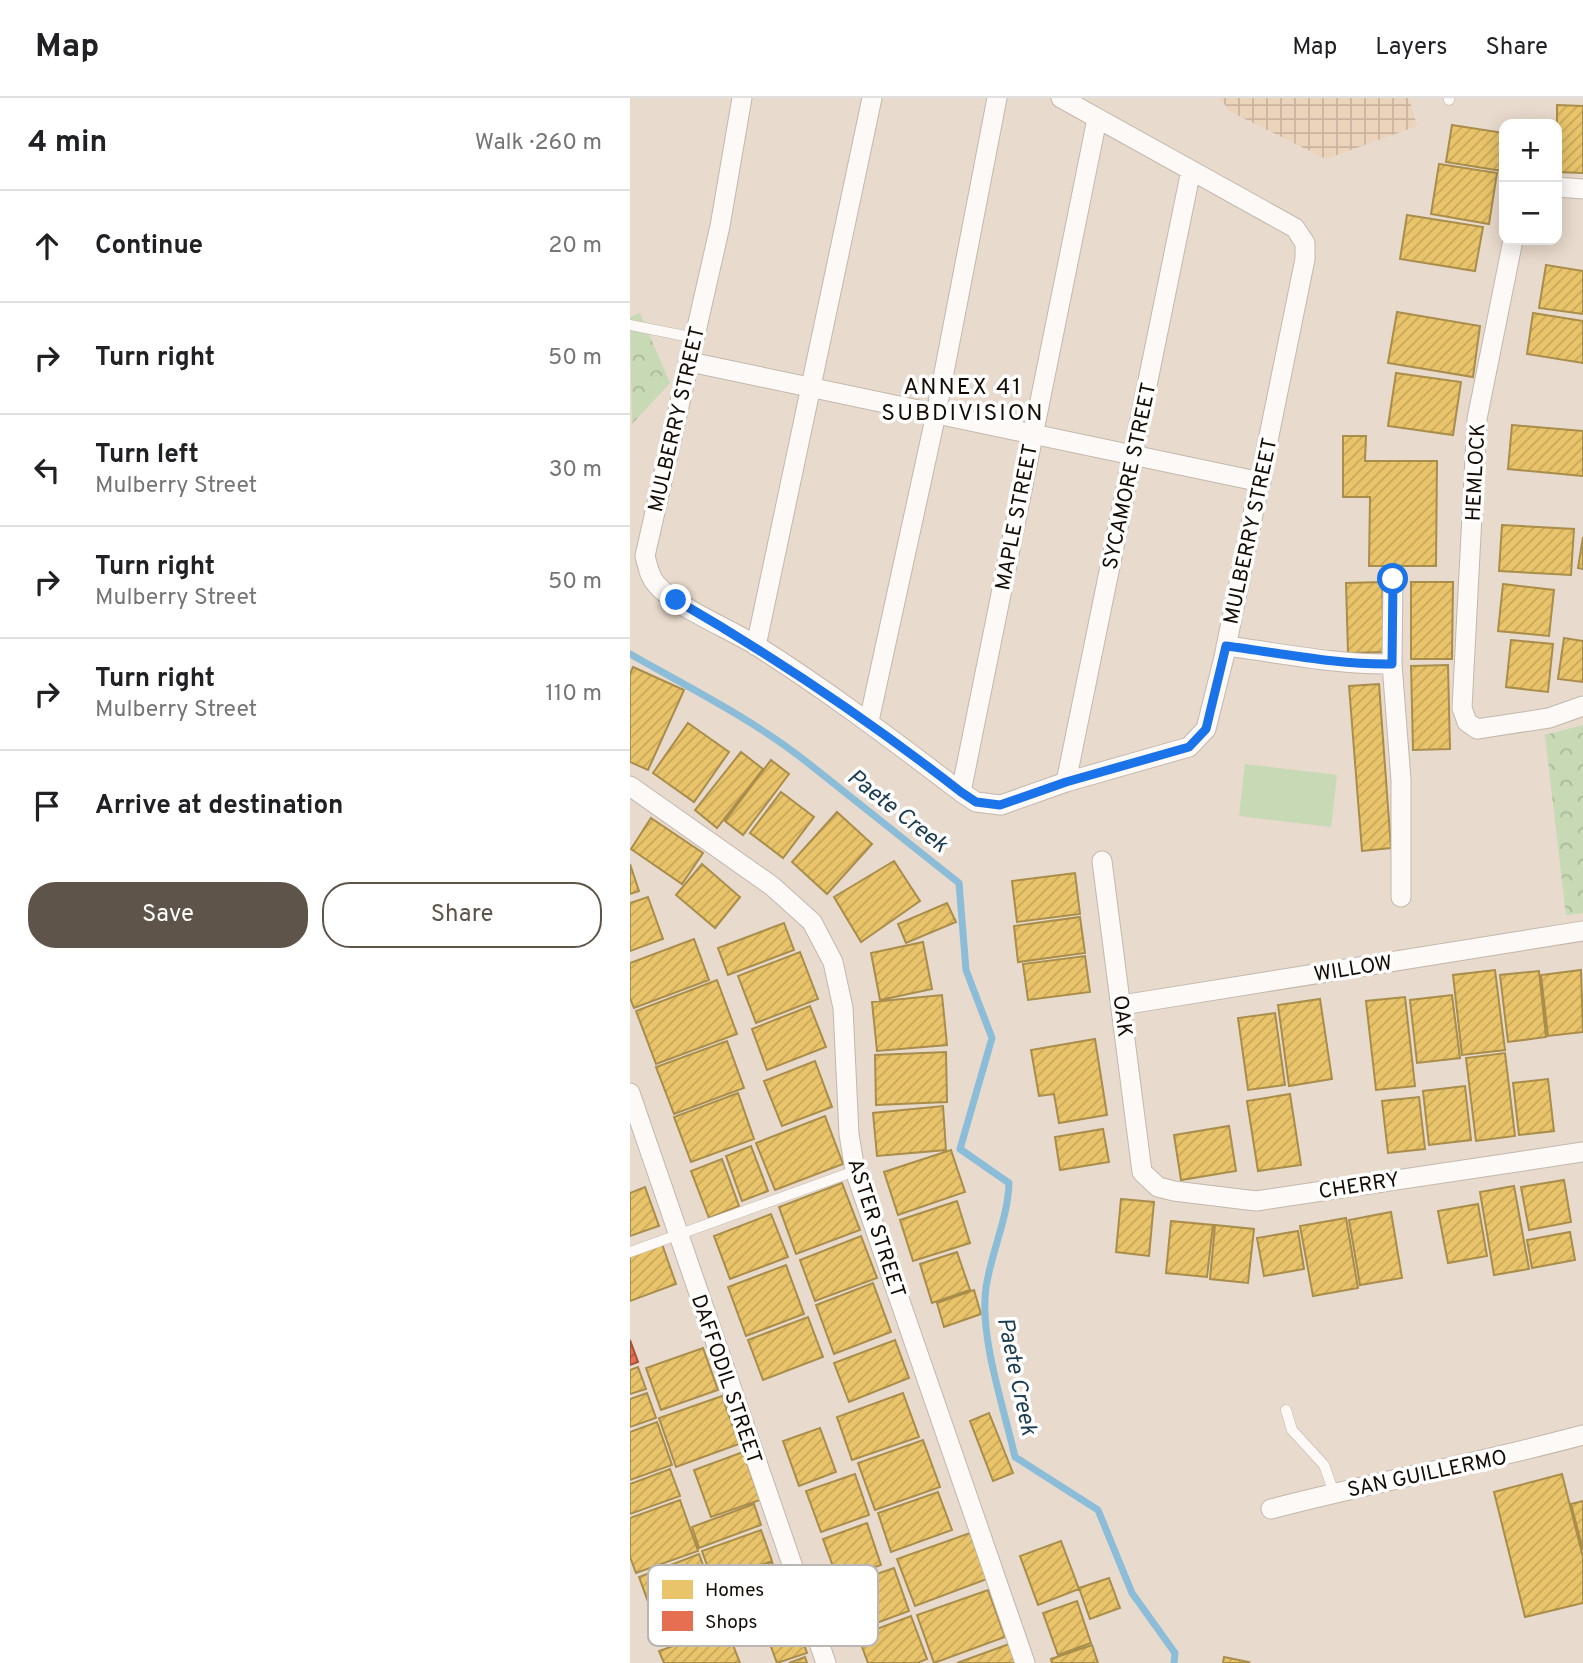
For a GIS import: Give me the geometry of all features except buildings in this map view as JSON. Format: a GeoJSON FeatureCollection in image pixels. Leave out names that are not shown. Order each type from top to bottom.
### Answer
{"type":"FeatureCollection","features":[{"type":"Feature","properties":{"kind":"street","name":"MULBERRY STREET"},"geometry":{"type":"LineString","coordinates":[[742,98],[720,226],[645,556],[651,577],[657,587],[756,646],[869,721],[976,802],[1000,805],[1066,782],[1189,747],[1206,729],[1261,482],[1306,259],[1305,243],[1295,228],[1061,98]]}},
{"type":"Feature","properties":{"kind":"street"},"geometry":{"type":"LineString","coordinates":[[756,646],[872,98]]}},
{"type":"Feature","properties":{"kind":"street"},"geometry":{"type":"LineString","coordinates":[[869,721],[936,414],[997,98]]}},
{"type":"Feature","properties":{"kind":"street","name":"MAPLE STREET"},"geometry":{"type":"LineString","coordinates":[[961,792],[1097,119]]}},
{"type":"Feature","properties":{"kind":"street","name":"SYCAMORE STREET"},"geometry":{"type":"LineString","coordinates":[[1066,782],[1191,170]]}},
{"type":"Feature","properties":{"kind":"street"},"geometry":{"type":"LineString","coordinates":[[1562,187],[1583,189]]}},
{"type":"Feature","properties":{"kind":"street","name":"HEMLOCK"},"geometry":{"type":"LineString","coordinates":[[1512,245],[1477,419],[1462,708],[1466,722],[1477,729],[1549,718],[1583,706]]}},
{"type":"Feature","properties":{"kind":"street"},"geometry":{"type":"LineString","coordinates":[[690,362],[1261,482]]}},
{"type":"Feature","properties":{"kind":"street"},"geometry":{"type":"LineString","coordinates":[[1393,579],[1392,664],[1401,780],[1401,897]]}},
{"type":"Feature","properties":{"kind":"street"},"geometry":{"type":"LineString","coordinates":[[1226,646],[1316,657],[1351,665],[1392,664]]}},
{"type":"Feature","properties":{"kind":"street","name":"ASTER STREET"},"geometry":{"type":"LineString","coordinates":[[630,786],[772,886],[812,922],[833,962],[843,1008],[849,1134],[855,1171],[1025,1663]]}},
{"type":"Feature","properties":{"kind":"street","name":"OAK"},"geometry":{"type":"LineString","coordinates":[[1102,861],[1142,1172]]}},
{"type":"Feature","properties":{"kind":"street","name":"WILLOW"},"geometry":{"type":"LineString","coordinates":[[1122,1004],[1583,931]]}},
{"type":"Feature","properties":{"kind":"street","name":"DAFFODIL STREET"},"geometry":{"type":"LineString","coordinates":[[630,1093],[792,1565]]}},
{"type":"Feature","properties":{"kind":"street","name":"CHERRY"},"geometry":{"type":"LineString","coordinates":[[1142,1172],[1157,1187],[1256,1201],[1583,1152]]}},
{"type":"Feature","properties":{"kind":"street","name":"SAN GUILLERMO"},"geometry":{"type":"LineString","coordinates":[[1270,1509],[1501,1458],[1583,1435]]}},
{"type":"Feature","properties":{"kind":"street","name":"DAFFODIL STREET"},"geometry":{"type":"LineString","coordinates":[[820,1646],[826,1663]]}},
{"type":"Feature","properties":{"kind":"lane"},"geometry":{"type":"LineString","coordinates":[[630,325],[695,338]]}},
{"type":"Feature","properties":{"kind":"lane"},"geometry":{"type":"LineString","coordinates":[[630,1252],[855,1171]]}},
{"type":"Feature","properties":{"kind":"lane"},"geometry":{"type":"LineString","coordinates":[[1286,1410],[1292,1430],[1324,1465],[1334,1493]]}},
{"type":"Feature","properties":{"kind":"shaded area"},"geometry":{"type":"Polygon","coordinates":[[[1219,98],[1409,98],[1417,126],[1326,159],[1231,112],[1219,98]]]}},
{"type":"Feature","properties":{"kind":"green space"},"geometry":{"type":"Polygon","coordinates":[[[640,313],[670,383],[632,424],[630,317],[640,313]]]}},
{"type":"Feature","properties":{"kind":"green space"},"geometry":{"type":"Polygon","coordinates":[[[1583,725],[1583,913],[1566,915],[1545,735],[1583,725]]]}},
{"type":"Feature","properties":{"kind":"green space"},"geometry":{"type":"Polygon","coordinates":[[[1245,764],[1337,775],[1331,827],[1239,816],[1245,764]]]}},
{"type":"Feature","properties":{"kind":"waterway","name":"Paete Creek"},"geometry":{"type":"LineString","coordinates":[[630,654],[721,705],[787,747],[959,883],[966,970],[992,1038],[960,1149],[1009,1183],[1006,1210],[988,1275],[985,1307],[989,1350],[1015,1457],[1098,1510],[1132,1593],[1175,1653],[1174,1663]]}},
{"type":"Feature","properties":{"kind":"district","name":"ANNEX 41 SUBDIVISION"},"geometry":{"type":"Point","coordinates":[963,399]}},
{"type":"Feature","properties":{"kind":"route"},"geometry":{"type":"LineString","coordinates":[[676,600],[756,646],[869,721],[976,802],[1000,805],[1066,782],[1189,747],[1206,729],[1226,646],[1316,657],[1351,665],[1392,664],[1393,579]]}}]}
